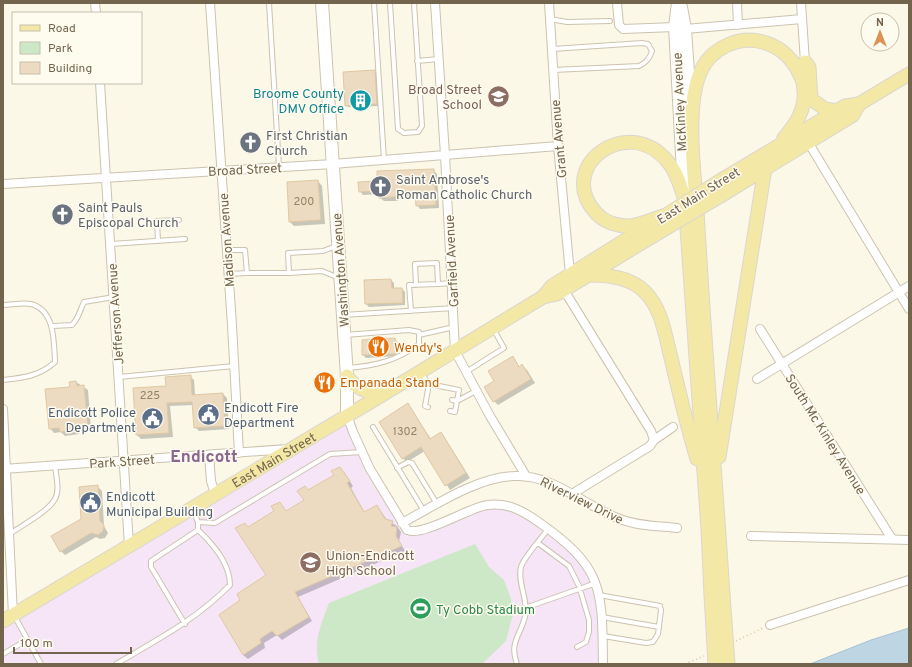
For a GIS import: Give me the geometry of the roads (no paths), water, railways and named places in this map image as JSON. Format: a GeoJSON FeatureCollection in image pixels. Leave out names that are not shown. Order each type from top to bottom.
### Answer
{"type":"FeatureCollection","features":[{"type":"Feature","properties":{"kind":"main road"},"geometry":{"type":"LineString","coordinates":[[717,499],[705,349],[692,121],[697,82],[700,71],[712,55],[728,44],[740,40],[752,40],[776,47],[786,53],[794,64],[803,82]]}},
{"type":"Feature","properties":{"kind":"main road"},"geometry":{"type":"LineString","coordinates":[[778,146],[799,117],[804,91],[802,67],[805,62],[809,67],[811,99],[824,109],[837,111]]}},
{"type":"Feature","properties":{"kind":"main road","name":"East Main Street"},"geometry":{"type":"LineString","coordinates":[[543,297],[557,294],[589,275],[667,221],[720,188],[778,146],[845,106],[859,104],[909,74]]}},
{"type":"Feature","properties":{"kind":"main road","name":"East Main Street"},"geometry":{"type":"LineString","coordinates":[[720,188],[765,168],[853,115],[859,104]]}},
{"type":"Feature","properties":{"kind":"main road"},"geometry":{"type":"LineString","coordinates":[[667,221],[631,226],[614,224],[605,221],[592,208],[585,194],[585,176],[591,161],[597,153],[612,144],[632,142],[648,146],[669,162],[685,200],[705,485],[717,594],[728,664]]}},
{"type":"Feature","properties":{"kind":"main road"},"geometry":{"type":"LineString","coordinates":[[715,664],[717,499],[719,459],[765,168]]}},
{"type":"Feature","properties":{"kind":"main road","name":"East Main Street"},"geometry":{"type":"LineString","coordinates":[[8,618],[493,328],[543,297],[552,286],[570,274],[667,221]]}},
{"type":"Feature","properties":{"kind":"main road"},"geometry":{"type":"LineString","coordinates":[[589,275],[607,275],[630,282],[643,290],[652,300],[661,323],[705,485]]}},
{"type":"Feature","properties":{"kind":"main road"},"geometry":{"type":"LineString","coordinates":[[347,372],[354,385],[363,390],[382,395]]}},
{"type":"Feature","properties":{"kind":"street","name":"Madison Avenue"},"geometry":{"type":"LineString","coordinates":[[210,3],[229,274],[239,453]]}},
{"type":"Feature","properties":{"kind":"street","name":"Washington Avenue"},"geometry":{"type":"LineString","coordinates":[[322,3],[347,372],[347,415],[362,452],[402,523]]}},
{"type":"Feature","properties":{"kind":"street","name":"Garfield Avenue"},"geometry":{"type":"LineString","coordinates":[[437,3],[438,59],[454,308],[455,351],[526,476]]}},
{"type":"Feature","properties":{"kind":"street","name":"Grant Avenue"},"geometry":{"type":"LineString","coordinates":[[549,3],[558,146],[570,274]]}},
{"type":"Feature","properties":{"kind":"street"},"geometry":{"type":"LineString","coordinates":[[617,3],[619,26],[623,29],[738,25],[802,19]]}},
{"type":"Feature","properties":{"kind":"street","name":"McKinley Avenue"},"geometry":{"type":"LineString","coordinates":[[679,3],[685,200]]}},
{"type":"Feature","properties":{"kind":"street"},"geometry":{"type":"LineString","coordinates":[[737,3],[738,25]]}},
{"type":"Feature","properties":{"kind":"street"},"geometry":{"type":"LineString","coordinates":[[801,3],[805,62]]}},
{"type":"Feature","properties":{"kind":"street","name":"McKinley Avenue"},"geometry":{"type":"LineString","coordinates":[[680,28],[692,121]]}},
{"type":"Feature","properties":{"kind":"street","name":"Jefferson Avenue"},"geometry":{"type":"LineString","coordinates":[[100,84],[129,546]]}},
{"type":"Feature","properties":{"kind":"street"},"geometry":{"type":"LineString","coordinates":[[808,142],[909,309]]}},
{"type":"Feature","properties":{"kind":"street","name":"Broad Street"},"geometry":{"type":"LineString","coordinates":[[3,184],[333,164],[558,146]]}},
{"type":"Feature","properties":{"kind":"street"},"geometry":{"type":"LineString","coordinates":[[757,379],[909,286]]}},
{"type":"Feature","properties":{"kind":"street"},"geometry":{"type":"LineString","coordinates":[[564,290],[651,432],[654,440]]}},
{"type":"Feature","properties":{"kind":"street","name":"South Mc Kinley Avenue"},"geometry":{"type":"LineString","coordinates":[[760,329],[892,539]]}},
{"type":"Feature","properties":{"kind":"street"},"geometry":{"type":"LineString","coordinates":[[3,409],[5,469],[10,534],[8,618]]}},
{"type":"Feature","properties":{"kind":"street"},"geometry":{"type":"LineString","coordinates":[[572,494],[650,446],[654,440],[673,427]]}},
{"type":"Feature","properties":{"kind":"street","name":"Park Street"},"geometry":{"type":"LineString","coordinates":[[5,469],[289,449]]}},
{"type":"Feature","properties":{"kind":"street"},"geometry":{"type":"LineString","coordinates":[[209,455],[215,494]]}},
{"type":"Feature","properties":{"kind":"street","name":"Riverview Drive"},"geometry":{"type":"LineString","coordinates":[[402,523],[467,489],[494,479],[513,476],[526,476],[537,478],[555,485],[618,518],[632,523],[677,528]]}},
{"type":"Feature","properties":{"kind":"street"},"geometry":{"type":"LineString","coordinates":[[402,523],[411,532],[420,531],[469,510],[486,505],[500,504],[524,512],[549,529],[570,545],[590,569],[596,583],[602,617],[602,664]]}},
{"type":"Feature","properties":{"kind":"street"},"geometry":{"type":"LineString","coordinates":[[751,536],[909,540]]}},
{"type":"Feature","properties":{"kind":"street"},"geometry":{"type":"LineString","coordinates":[[770,625],[909,580]]}},
{"type":"Feature","properties":{"kind":"lane"},"geometry":{"type":"LineString","coordinates":[[269,3],[278,167]]}},
{"type":"Feature","properties":{"kind":"lane"},"geometry":{"type":"LineString","coordinates":[[374,3],[384,160]]}},
{"type":"Feature","properties":{"kind":"lane"},"geometry":{"type":"LineString","coordinates":[[390,3],[398,129],[404,133],[418,132],[422,126],[414,3]]}},
{"type":"Feature","properties":{"kind":"lane"},"geometry":{"type":"LineString","coordinates":[[550,19],[567,22],[610,21]]}},
{"type":"Feature","properties":{"kind":"lane"},"geometry":{"type":"LineString","coordinates":[[551,49],[642,43],[648,44],[652,51],[651,56],[644,64],[639,66],[553,70]]}},
{"type":"Feature","properties":{"kind":"lane"},"geometry":{"type":"LineString","coordinates":[[417,61],[438,59]]}},
{"type":"Feature","properties":{"kind":"lane"},"geometry":{"type":"LineString","coordinates":[[158,241],[157,221],[179,220]]}},
{"type":"Feature","properties":{"kind":"lane"},"geometry":{"type":"LineString","coordinates":[[111,244],[185,239]]}},
{"type":"Feature","properties":{"kind":"lane"},"geometry":{"type":"LineString","coordinates":[[289,273],[288,253],[323,251],[338,245]]}},
{"type":"Feature","properties":{"kind":"lane"},"geometry":{"type":"LineString","coordinates":[[227,250],[245,250],[247,273]]}},
{"type":"Feature","properties":{"kind":"lane"},"geometry":{"type":"LineString","coordinates":[[416,285],[415,264],[437,263],[438,284]]}},
{"type":"Feature","properties":{"kind":"lane"},"geometry":{"type":"LineString","coordinates":[[229,274],[322,271],[340,279]]}},
{"type":"Feature","properties":{"kind":"lane"},"geometry":{"type":"LineString","coordinates":[[411,311],[409,285],[452,283]]}},
{"type":"Feature","properties":{"kind":"lane"},"geometry":{"type":"LineString","coordinates":[[53,326],[72,325],[79,319],[80,310],[84,302],[114,297]]}},
{"type":"Feature","properties":{"kind":"lane"},"geometry":{"type":"LineString","coordinates":[[3,305],[30,304],[39,307],[53,326],[55,362],[46,370],[30,377],[3,380]]}},
{"type":"Feature","properties":{"kind":"lane"},"geometry":{"type":"LineString","coordinates":[[343,315],[454,308]]}},
{"type":"Feature","properties":{"kind":"lane"},"geometry":{"type":"LineString","coordinates":[[419,335],[455,327]]}},
{"type":"Feature","properties":{"kind":"lane"},"geometry":{"type":"LineString","coordinates":[[466,372],[504,348],[493,328]]}},
{"type":"Feature","properties":{"kind":"lane"},"geometry":{"type":"LineString","coordinates":[[344,335],[409,330],[419,332],[419,344],[411,350],[384,363],[347,372]]}},
{"type":"Feature","properties":{"kind":"lane"},"geometry":{"type":"LineString","coordinates":[[119,377],[234,366]]}},
{"type":"Feature","properties":{"kind":"lane"},"geometry":{"type":"LineString","coordinates":[[420,372],[429,384],[429,395],[424,406],[428,407]]}},
{"type":"Feature","properties":{"kind":"lane"},"geometry":{"type":"LineString","coordinates":[[429,384],[459,390],[454,401],[455,412],[450,411]]}},
{"type":"Feature","properties":{"kind":"lane"},"geometry":{"type":"LineString","coordinates":[[454,401],[476,390]]}},
{"type":"Feature","properties":{"kind":"lane"},"geometry":{"type":"LineString","coordinates":[[373,427],[424,512]]}},
{"type":"Feature","properties":{"kind":"lane"},"geometry":{"type":"LineString","coordinates":[[198,522],[214,523],[330,454],[362,452]]}},
{"type":"Feature","properties":{"kind":"lane"},"geometry":{"type":"LineString","coordinates":[[397,468],[408,462],[412,463],[437,505]]}},
{"type":"Feature","properties":{"kind":"lane"},"geometry":{"type":"LineString","coordinates":[[10,534],[50,506],[55,498],[57,485],[55,466]]}},
{"type":"Feature","properties":{"kind":"lane"},"geometry":{"type":"LineString","coordinates":[[116,664],[185,624],[217,598],[230,585],[228,569],[209,540],[198,530],[198,522],[192,508]]}},
{"type":"Feature","properties":{"kind":"lane"},"geometry":{"type":"LineString","coordinates":[[517,664],[513,647],[525,616],[521,567],[549,529]]}},
{"type":"Feature","properties":{"kind":"lane"},"geometry":{"type":"LineString","coordinates":[[185,624],[151,568],[151,561],[198,530]]}},
{"type":"Feature","properties":{"kind":"lane"},"geometry":{"type":"LineString","coordinates":[[538,543],[569,566],[580,590],[589,620],[589,632],[586,642],[577,647]]}},
{"type":"Feature","properties":{"kind":"lane"},"geometry":{"type":"LineString","coordinates":[[525,608],[580,590],[596,583]]}},
{"type":"Feature","properties":{"kind":"lane"},"geometry":{"type":"LineString","coordinates":[[599,595],[660,606],[661,610],[658,634],[653,642],[646,643],[603,636]]}},
{"type":"Feature","properties":{"kind":"lane"},"geometry":{"type":"LineString","coordinates":[[602,617],[659,627]]}},
{"type":"Feature","properties":{"kind":"lane"},"geometry":{"type":"LineString","coordinates":[[8,618],[28,640],[41,664]]}},
{"type":"Feature","properties":{"kind":"lane"},"geometry":{"type":"LineString","coordinates":[[3,654],[28,640]]}},
{"type":"Feature","properties":{"kind":"water"},"geometry":{"type":"Polygon","coordinates":[[[909,628],[909,664],[810,664],[871,640],[909,628]]]}},
{"type":"Feature","properties":{"kind":"place","name":"Broad Street School"},"geometry":{"type":"Point","coordinates":[498,96]}},
{"type":"Feature","properties":{"kind":"place","name":"Broome County DMV Office"},"geometry":{"type":"Point","coordinates":[360,100]}},
{"type":"Feature","properties":{"kind":"place","name":"First Christian Church"},"geometry":{"type":"Point","coordinates":[250,142]}},
{"type":"Feature","properties":{"kind":"place","name":"Saint Ambrose's Roman Catholic Church"},"geometry":{"type":"Point","coordinates":[381,186]}},
{"type":"Feature","properties":{"kind":"place","name":"Saint Pauls Episcopal Church"},"geometry":{"type":"Point","coordinates":[63,214]}},
{"type":"Feature","properties":{"kind":"place","name":"Wendy's"},"geometry":{"type":"Point","coordinates":[379,347]}},
{"type":"Feature","properties":{"kind":"place","name":"Empanada Stand"},"geometry":{"type":"Point","coordinates":[325,382]}},
{"type":"Feature","properties":{"kind":"place","name":"Endicott Fire Department"},"geometry":{"type":"Point","coordinates":[209,414]}},
{"type":"Feature","properties":{"kind":"place","name":"Endicott Police Department"},"geometry":{"type":"Point","coordinates":[152,419]}},
{"type":"Feature","properties":{"kind":"place","name":"Endicott Municipal Building"},"geometry":{"type":"Point","coordinates":[90,503]}},
{"type":"Feature","properties":{"kind":"place","name":"Union-Endicott High School"},"geometry":{"type":"Point","coordinates":[311,562]}},
{"type":"Feature","properties":{"kind":"place","name":"Ty Cobb Stadium"},"geometry":{"type":"Point","coordinates":[420,609]}},
{"type":"Feature","properties":{"kind":"district","name":"Endicott"},"geometry":{"type":"Point","coordinates":[204,456]}}]}
